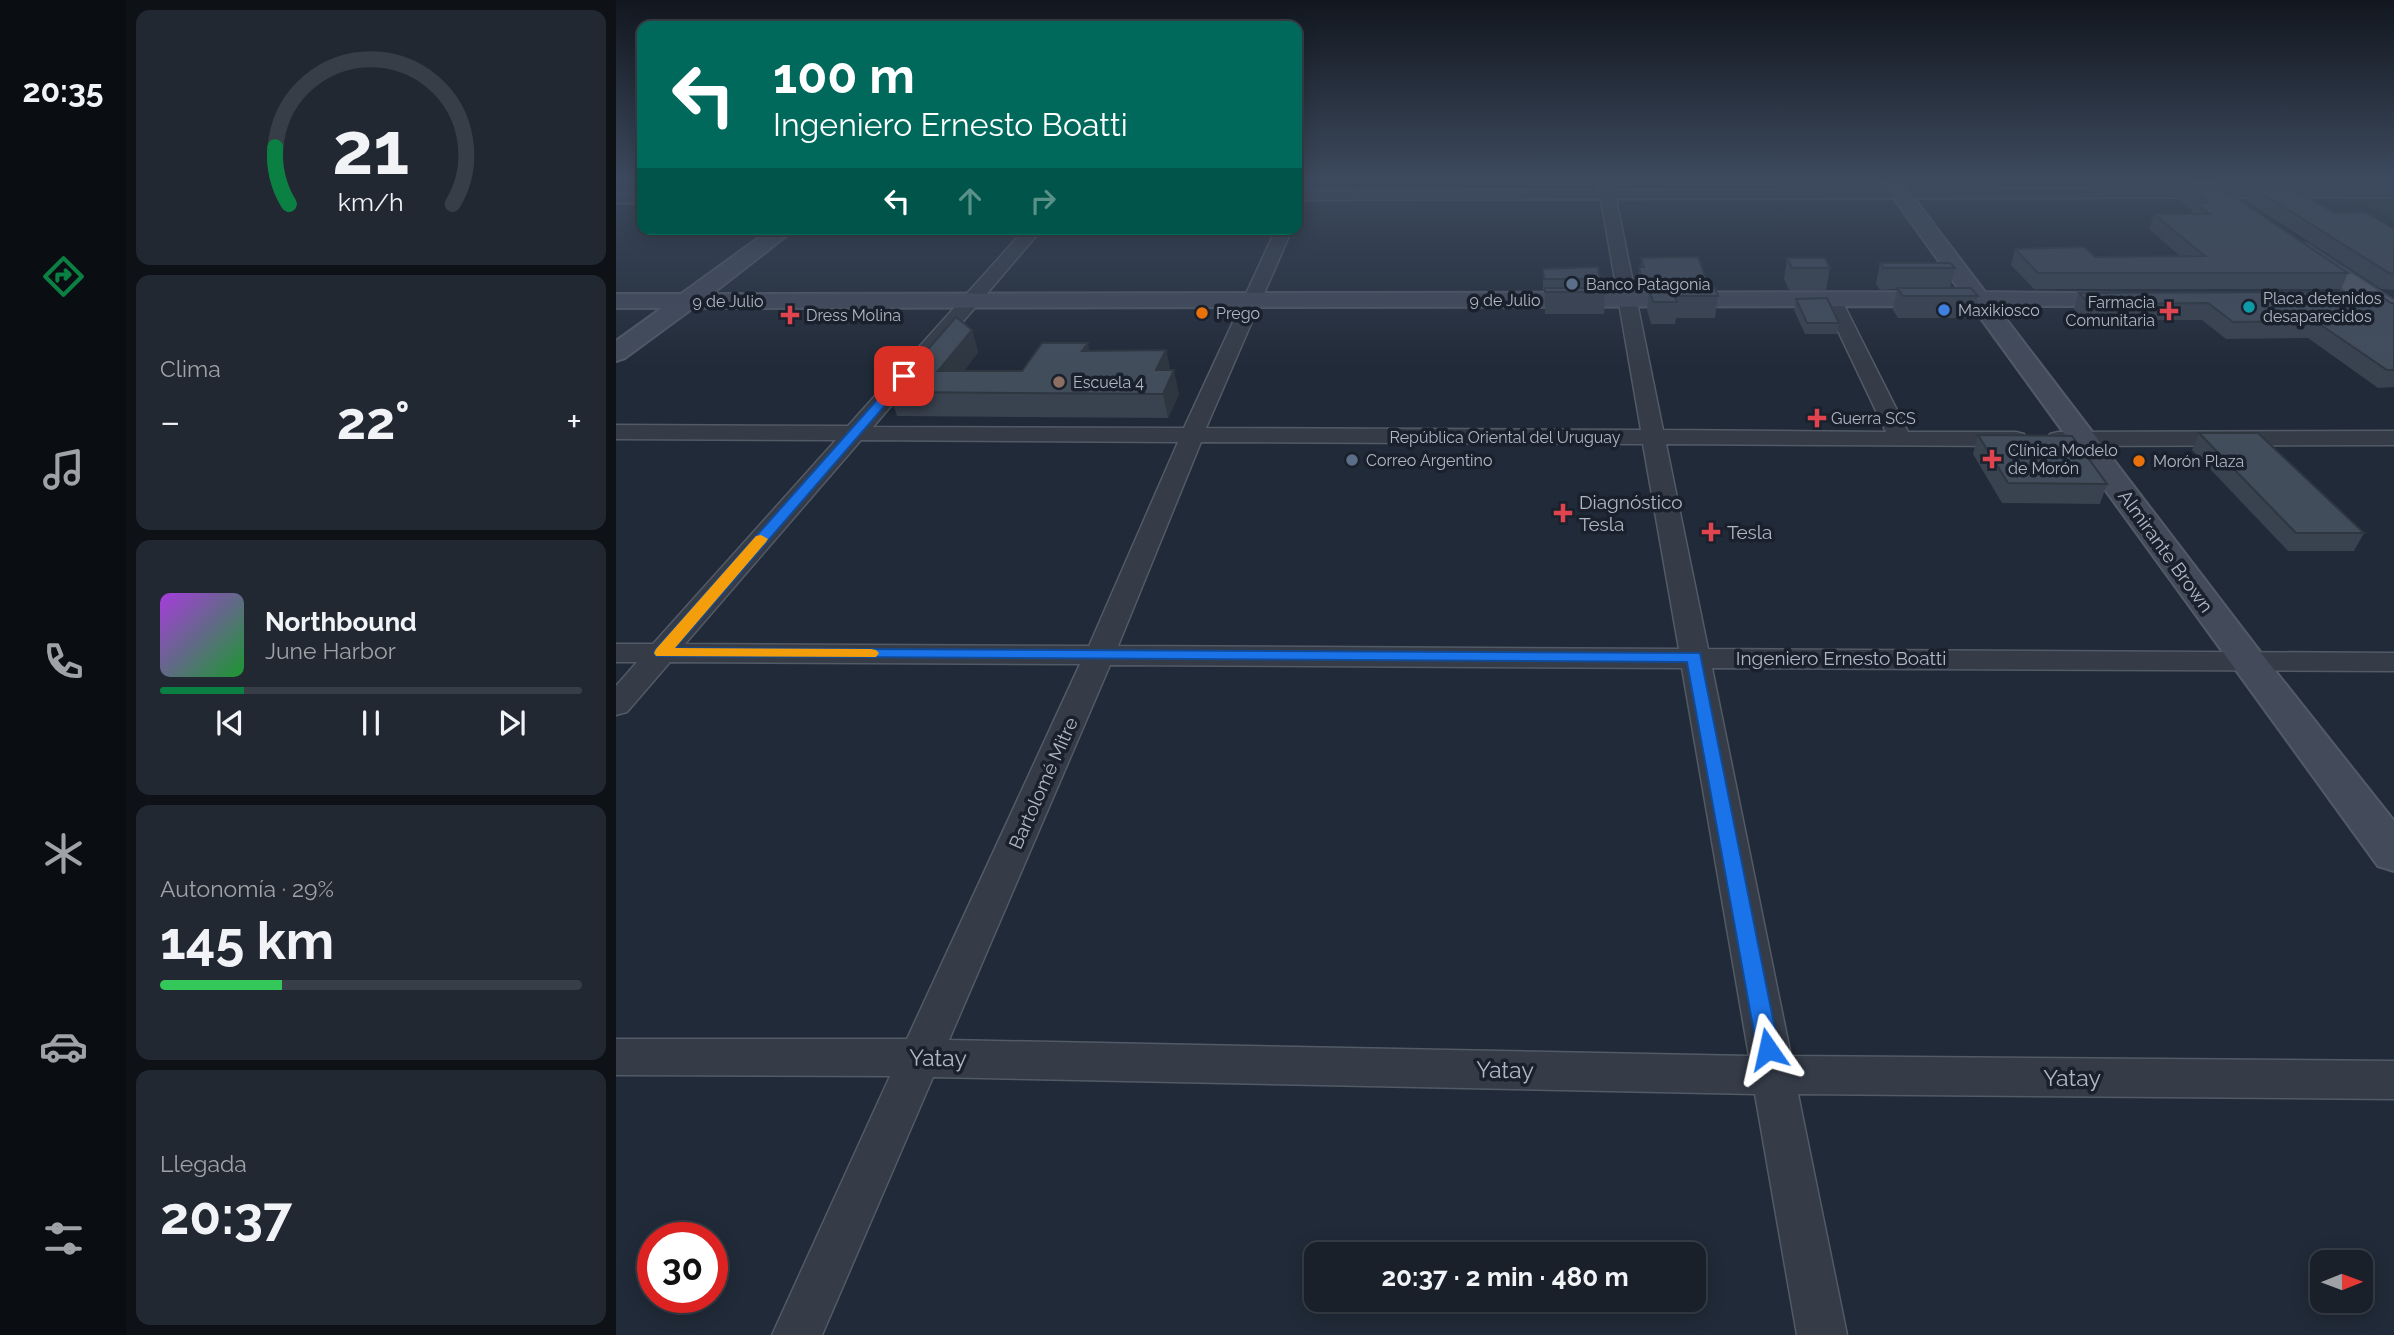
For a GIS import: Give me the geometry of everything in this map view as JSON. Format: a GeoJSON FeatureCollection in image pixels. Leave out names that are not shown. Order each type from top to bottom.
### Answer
{"type":"FeatureCollection","features":[{"type":"Feature","properties":{"kind":"main road"},"geometry":{"type":"LineString","coordinates":[[2288,242],[2388,303]]}},
{"type":"Feature","properties":{"kind":"street"},"geometry":{"type":"LineString","coordinates":[[616,353],[767,242]]}},
{"type":"Feature","properties":{"kind":"street"},"geometry":{"type":"LineString","coordinates":[[616,705],[1022,242]]}},
{"type":"Feature","properties":{"kind":"street","name":"Bartolomé Mitre"},"geometry":{"type":"LineString","coordinates":[[797,1335],[1100,654],[1192,435],[1278,242]]}},
{"type":"Feature","properties":{"kind":"street"},"geometry":{"type":"LineString","coordinates":[[1617,242],[1822,1335]]}},
{"type":"Feature","properties":{"kind":"street","name":"Almirante Brown"},"geometry":{"type":"LineString","coordinates":[[1936,242],[2394,854]]}},
{"type":"Feature","properties":{"kind":"street"},"geometry":{"type":"LineString","coordinates":[[1832,299],[1901,440]]}},
{"type":"Feature","properties":{"kind":"street","name":"9 de Julio"},"geometry":{"type":"LineString","coordinates":[[616,301],[2152,299]]}},
{"type":"Feature","properties":{"kind":"street"},"geometry":{"type":"LineString","coordinates":[[2333,299],[2388,303]]}},
{"type":"Feature","properties":{"kind":"street","name":"República Oriental del Uruguay"},"geometry":{"type":"LineString","coordinates":[[616,432],[1901,440],[2394,438]]}},
{"type":"Feature","properties":{"kind":"street","name":"Ingeniero Ernesto Boatti"},"geometry":{"type":"LineString","coordinates":[[616,653],[2394,662]]}},
{"type":"Feature","properties":{"kind":"street","name":"Yatay"},"geometry":{"type":"LineString","coordinates":[[616,1057],[922,1058],[1773,1075],[2394,1080]]}},
{"type":"Feature","properties":{"kind":"building"},"geometry":{"type":"Polygon","coordinates":[[[2188,242],[2302,242],[2348,273],[2038,273],[2015,249],[2084,247],[2095,257],[2205,256],[2188,242]]]}},
{"type":"Feature","properties":{"kind":"building"},"geometry":{"type":"Polygon","coordinates":[[[2340,242],[2394,242],[2394,274],[2340,242]]]}},
{"type":"Feature","properties":{"kind":"building"},"geometry":{"type":"Polygon","coordinates":[[[1698,257],[1706,279],[1642,279],[1639,267],[1644,267],[1641,258],[1698,257]]]}},
{"type":"Feature","properties":{"kind":"building"},"geometry":{"type":"Polygon","coordinates":[[[1787,258],[1825,258],[1830,268],[1792,268],[1787,258]]]}},
{"type":"Feature","properties":{"kind":"building"},"geometry":{"type":"Polygon","coordinates":[[[1880,263],[1950,263],[1955,268],[1884,268],[1880,263]]]}},
{"type":"Feature","properties":{"kind":"building"},"geometry":{"type":"Polygon","coordinates":[[[1598,267],[1600,279],[1544,279],[1543,269],[1598,267]]]}},
{"type":"Feature","properties":{"kind":"building"},"geometry":{"type":"Polygon","coordinates":[[[1545,288],[1604,288],[1605,292],[1545,292],[1545,288]]]}},
{"type":"Feature","properties":{"kind":"building"},"geometry":{"type":"Polygon","coordinates":[[[1649,288],[1715,288],[1718,296],[1675,296],[1677,302],[1653,302],[1649,288]]]}},
{"type":"Feature","properties":{"kind":"building"},"geometry":{"type":"Polygon","coordinates":[[[1897,288],[1971,288],[1978,296],[1903,296],[1897,288]]]}},
{"type":"Feature","properties":{"kind":"building"},"geometry":{"type":"Polygon","coordinates":[[[2376,292],[2394,303],[2394,370],[2387,370],[2315,321],[2233,322],[2208,303],[2090,304],[2079,293],[2376,292]]]}},
{"type":"Feature","properties":{"kind":"building"},"geometry":{"type":"Polygon","coordinates":[[[1827,298],[1839,323],[1807,323],[1796,299],[1827,298]]]}},
{"type":"Feature","properties":{"kind":"building"},"geometry":{"type":"Polygon","coordinates":[[[956,317],[972,330],[938,371],[1022,371],[1042,343],[1088,343],[1082,351],[1166,350],[1156,370],[1174,370],[1163,394],[889,392],[889,378],[895,371],[909,371],[956,317]]]}},
{"type":"Feature","properties":{"kind":"building"},"geometry":{"type":"Polygon","coordinates":[[[2199,433],[2258,433],[2364,533],[2296,533],[2199,433]]]}},
{"type":"Feature","properties":{"kind":"building"},"geometry":{"type":"Polygon","coordinates":[[[1978,435],[2072,436],[2107,484],[2008,483],[1978,435]]]}},
{"type":"Feature","properties":{"kind":"slow traffic"},"geometry":{"type":"LineString","coordinates":[[761,539],[662,653],[871,653]]}},
{"type":"Feature","properties":{"kind":"place","name":"Banco Patagonia"},"geometry":{"type":"Point","coordinates":[1572,284]}},
{"type":"Feature","properties":{"kind":"place","name":"Placa detenidos desaparecidos"},"geometry":{"type":"Point","coordinates":[2249,307]}},
{"type":"Feature","properties":{"kind":"place","name":"Maxikiosco"},"geometry":{"type":"Point","coordinates":[1944,310]}},
{"type":"Feature","properties":{"kind":"place","name":"Farmacia Comunitaria"},"geometry":{"type":"Point","coordinates":[2169,311]}},
{"type":"Feature","properties":{"kind":"place","name":"Prego"},"geometry":{"type":"Point","coordinates":[1202,313]}},
{"type":"Feature","properties":{"kind":"place","name":"Dress Molina"},"geometry":{"type":"Point","coordinates":[790,315]}},
{"type":"Feature","properties":{"kind":"place","name":"Escuela 4"},"geometry":{"type":"Point","coordinates":[1059,382]}},
{"type":"Feature","properties":{"kind":"place","name":"Guerra SCS"},"geometry":{"type":"Point","coordinates":[1817,418]}},
{"type":"Feature","properties":{"kind":"place","name":"Clínica Modelo de Morón"},"geometry":{"type":"Point","coordinates":[1992,459]}},
{"type":"Feature","properties":{"kind":"place","name":"Correo Argentino"},"geometry":{"type":"Point","coordinates":[1352,460]}},
{"type":"Feature","properties":{"kind":"place","name":"Morón Plaza"},"geometry":{"type":"Point","coordinates":[2139,461]}},
{"type":"Feature","properties":{"kind":"place","name":"Diagnóstico Tesla"},"geometry":{"type":"Point","coordinates":[1563,513]}},
{"type":"Feature","properties":{"kind":"place","name":"Tesla"},"geometry":{"type":"Point","coordinates":[1711,532]}},
{"type":"Feature","properties":{"kind":"route"},"geometry":{"type":"LineString","coordinates":[[904,376],[662,653],[1694,657],[1768,1049]]}}]}
